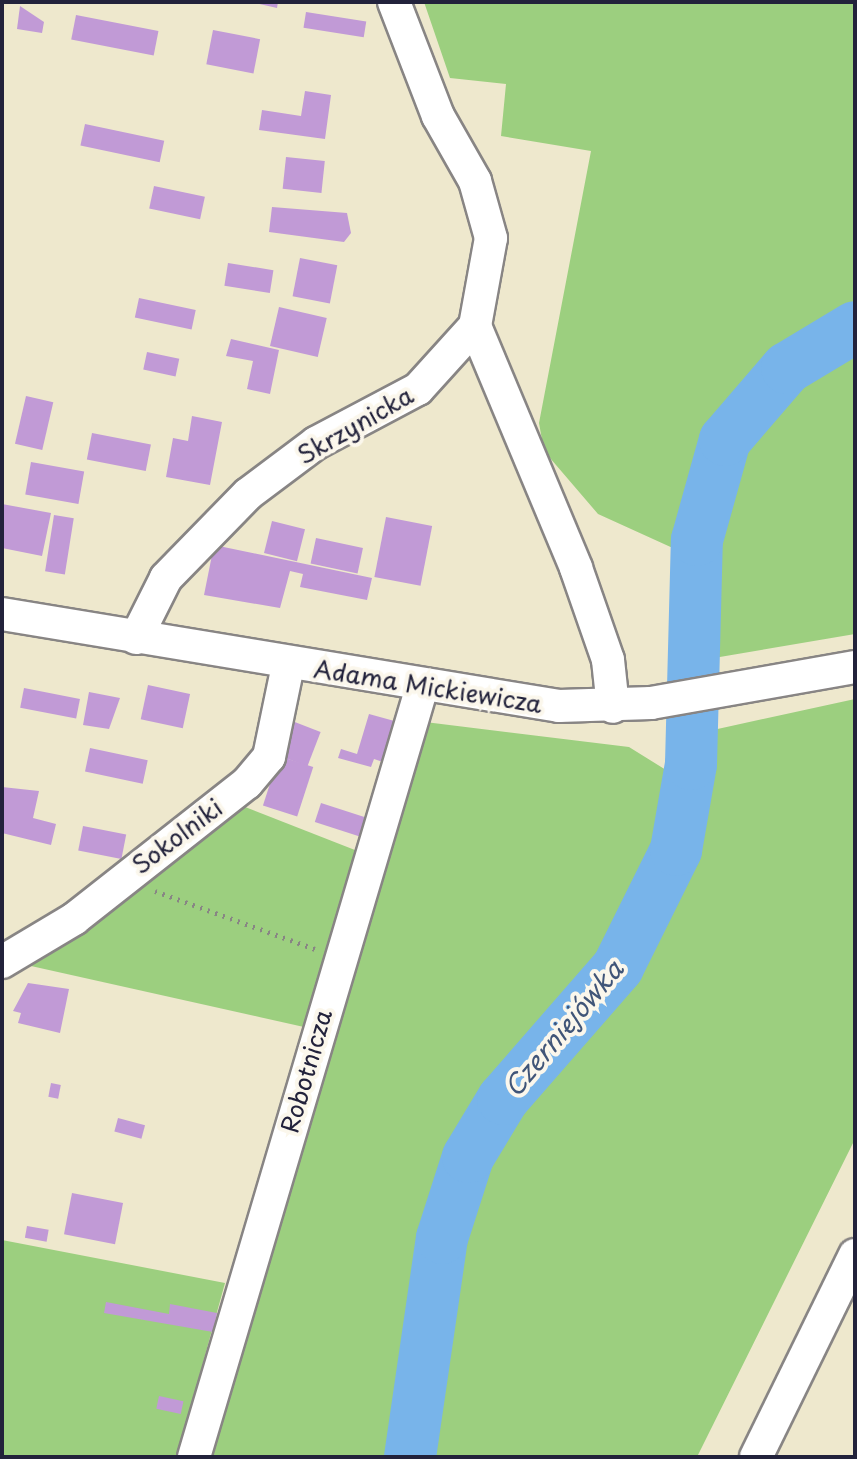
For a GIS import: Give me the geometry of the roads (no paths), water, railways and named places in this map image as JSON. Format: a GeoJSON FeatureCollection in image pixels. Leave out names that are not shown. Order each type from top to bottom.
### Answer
{"type":"FeatureCollection","features":[{"type":"Feature","properties":{"kind":"street"},"geometry":{"type":"LineString","coordinates":[[394,2],[438,116],[475,181],[491,238],[475,326],[576,568],[608,660],[613,707]]}},
{"type":"Feature","properties":{"kind":"street","name":"Skrzynicka"},"geometry":{"type":"LineString","coordinates":[[136,638],[166,578],[248,494],[316,443],[418,389],[475,326]]}},
{"type":"Feature","properties":{"kind":"street","name":"Adama Mickiewicza"},"geometry":{"type":"LineString","coordinates":[[2,614],[422,687],[613,707],[855,667]]}},
{"type":"Feature","properties":{"kind":"street","name":"Sokolniki"},"geometry":{"type":"LineString","coordinates":[[2,962],[122,878],[247,783],[269,757],[288,665]]}},
{"type":"Feature","properties":{"kind":"street","name":"Robotnicza"},"geometry":{"type":"LineString","coordinates":[[194,1457],[339,957],[422,687]]}},
{"type":"Feature","properties":{"kind":"street"},"geometry":{"type":"LineString","coordinates":[[756,1457],[855,1255]]}},
{"type":"Feature","properties":{"kind":"waterway","name":"Czerniejówka"},"geometry":{"type":"LineString","coordinates":[[410,1457],[442,1238],[468,1157],[503,1099],[618,967],[676,850],[691,764],[697,540],[725,440],[787,368],[855,327]]}}]}
